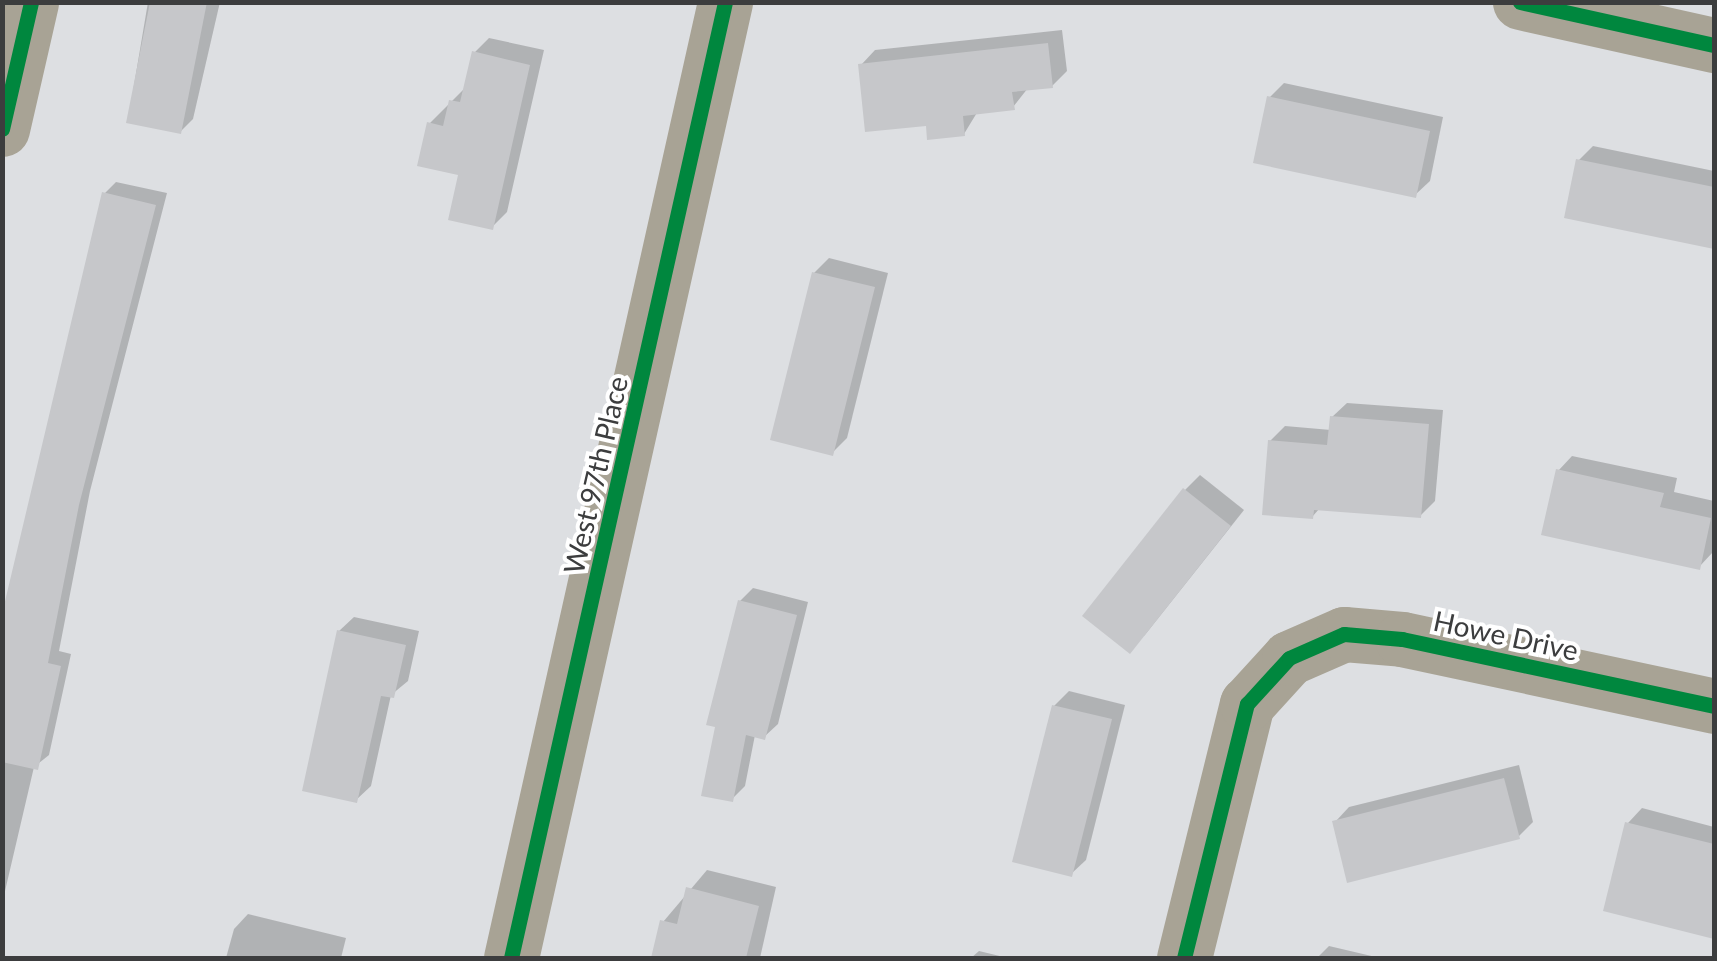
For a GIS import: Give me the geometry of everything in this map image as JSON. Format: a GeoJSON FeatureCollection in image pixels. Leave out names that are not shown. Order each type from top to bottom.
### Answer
{"type":"FeatureCollection","features":[{"type":"Feature","properties":{"kind":"street"},"geometry":{"type":"LineString","coordinates":[[2,128],[31,2]]}},
{"type":"Feature","properties":{"kind":"street","name":"West 97th Place"},"geometry":{"type":"LineString","coordinates":[[511,958],[725,2]]}},
{"type":"Feature","properties":{"kind":"street"},"geometry":{"type":"LineString","coordinates":[[1520,2],[1714,45]]}},
{"type":"Feature","properties":{"kind":"street","name":"Howe Drive"},"geometry":{"type":"LineString","coordinates":[[1184,958],[1248,704],[1289,658],[1344,634],[1402,639],[1714,706]]}},
{"type":"Feature","properties":{"kind":"building"},"geometry":{"type":"Polygon","coordinates":[[[150,2],[207,2],[181,134],[126,123],[150,2]]]}},
{"type":"Feature","properties":{"kind":"building"},"geometry":{"type":"Polygon","coordinates":[[[1048,43],[1053,88],[1012,92],[1015,110],[963,116],[965,136],[927,140],[926,126],[865,132],[858,64],[1048,43]]]}},
{"type":"Feature","properties":{"kind":"building"},"geometry":{"type":"Polygon","coordinates":[[[472,51],[530,65],[493,230],[448,220],[458,175],[417,166],[427,122],[443,126],[449,100],[460,102],[472,51]]]}},
{"type":"Feature","properties":{"kind":"building"},"geometry":{"type":"Polygon","coordinates":[[[1267,96],[1430,131],[1416,198],[1253,163],[1267,96]]]}},
{"type":"Feature","properties":{"kind":"building"},"geometry":{"type":"Polygon","coordinates":[[[1576,159],[1714,187],[1714,249],[1564,218],[1576,159]]]}},
{"type":"Feature","properties":{"kind":"building"},"geometry":{"type":"Polygon","coordinates":[[[102,192],[156,205],[79,505],[48,663],[61,666],[38,770],[2,762],[2,614],[102,192]]]}},
{"type":"Feature","properties":{"kind":"building"},"geometry":{"type":"Polygon","coordinates":[[[812,272],[875,287],[833,456],[770,440],[812,272]]]}},
{"type":"Feature","properties":{"kind":"building"},"geometry":{"type":"Polygon","coordinates":[[[1330,416],[1429,424],[1421,518],[1314,510],[1313,519],[1262,515],[1268,440],[1327,445],[1330,416]]]}},
{"type":"Feature","properties":{"kind":"building"},"geometry":{"type":"Polygon","coordinates":[[[1556,469],[1664,493],[1660,507],[1711,518],[1700,570],[1541,535],[1556,469]]]}},
{"type":"Feature","properties":{"kind":"building"},"geometry":{"type":"Polygon","coordinates":[[[1183,488],[1231,526],[1130,654],[1082,616],[1183,488]]]}},
{"type":"Feature","properties":{"kind":"building"},"geometry":{"type":"Polygon","coordinates":[[[738,600],[797,615],[765,740],[746,735],[733,802],[701,796],[715,727],[706,725],[738,600]]]}},
{"type":"Feature","properties":{"kind":"building"},"geometry":{"type":"Polygon","coordinates":[[[337,630],[406,645],[394,698],[381,696],[357,803],[302,791],[337,630]]]}},
{"type":"Feature","properties":{"kind":"building"},"geometry":{"type":"Polygon","coordinates":[[[1052,705],[1112,719],[1072,877],[1012,862],[1052,705]]]}},
{"type":"Feature","properties":{"kind":"building"},"geometry":{"type":"Polygon","coordinates":[[[1504,778],[1520,839],[1347,883],[1332,821],[1504,778]]]}},
{"type":"Feature","properties":{"kind":"building"},"geometry":{"type":"Polygon","coordinates":[[[1625,822],[1714,844],[1714,939],[1603,911],[1625,822]]]}},
{"type":"Feature","properties":{"kind":"building"},"geometry":{"type":"Polygon","coordinates":[[[686,887],[759,906],[746,958],[651,958],[660,920],[677,924],[686,887]]]}},
{"type":"Feature","properties":{"kind":"cycle path"},"geometry":{"type":"LineString","coordinates":[[2,129],[31,2]]}},
{"type":"Feature","properties":{"kind":"cycle path"},"geometry":{"type":"LineString","coordinates":[[511,958],[725,2]]}},
{"type":"Feature","properties":{"kind":"cycle path"},"geometry":{"type":"LineString","coordinates":[[1520,2],[1714,45]]}},
{"type":"Feature","properties":{"kind":"cycle path"},"geometry":{"type":"LineString","coordinates":[[1184,958],[1247,704],[1289,658],[1344,634],[1402,639],[1714,706]]}}]}
